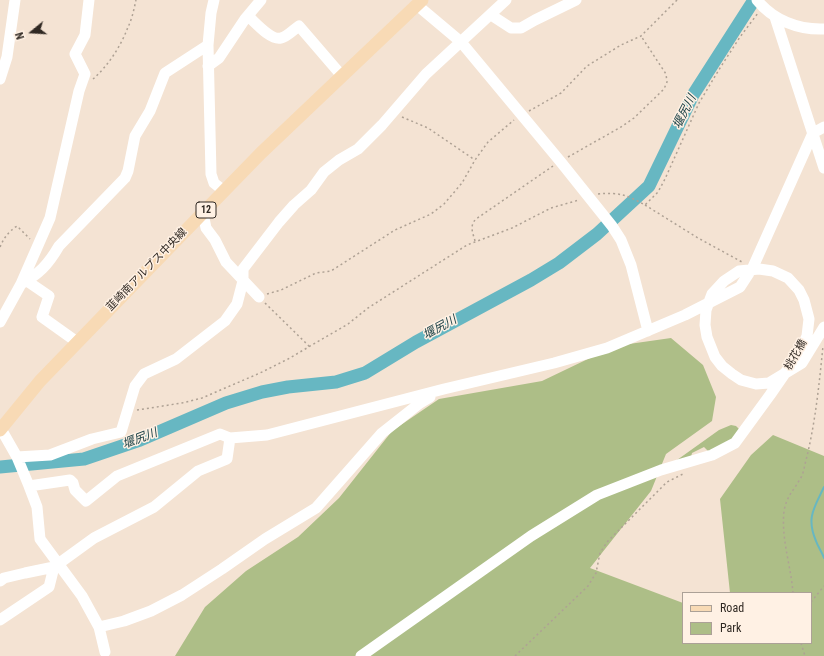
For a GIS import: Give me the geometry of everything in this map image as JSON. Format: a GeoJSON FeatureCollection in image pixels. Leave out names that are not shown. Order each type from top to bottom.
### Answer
{"type":"FeatureCollection","features":[{"type":"Feature","properties":{"kind":"main road","name":"韮崎南アルプス中央線"},"geometry":{"type":"LineString","coordinates":[[0,429],[40,381],[224,191],[420,2]]}},
{"type":"Feature","properties":{"kind":"street"},"geometry":{"type":"LineString","coordinates":[[0,79],[6,57],[15,0]]}},
{"type":"Feature","properties":{"kind":"street"},"geometry":{"type":"LineString","coordinates":[[0,322],[24,282],[50,218],[79,91],[86,74],[75,54],[85,35],[89,0]]}},
{"type":"Feature","properties":{"kind":"street"},"geometry":{"type":"LineString","coordinates":[[214,0],[211,13],[208,46],[211,174],[214,183],[224,191]]}},
{"type":"Feature","properties":{"kind":"street"},"geometry":{"type":"LineString","coordinates":[[208,66],[219,58],[261,0]]}},
{"type":"Feature","properties":{"kind":"street"},"geometry":{"type":"LineString","coordinates":[[18,458],[50,455],[92,440],[122,432],[135,386],[144,374],[176,359],[225,321],[237,304],[243,281],[243,269],[294,205],[311,190],[324,172],[339,160],[358,149],[382,125],[426,74],[506,0]]}},
{"type":"Feature","properties":{"kind":"street"},"geometry":{"type":"LineString","coordinates":[[491,15],[512,28],[521,28],[534,20],[576,0]]}},
{"type":"Feature","properties":{"kind":"street"},"geometry":{"type":"LineString","coordinates":[[420,2],[461,42],[590,197],[622,240],[631,265],[648,330]]}},
{"type":"Feature","properties":{"kind":"street"},"geometry":{"type":"LineString","coordinates":[[761,4],[775,17],[787,23],[805,28],[824,29]]}},
{"type":"Feature","properties":{"kind":"street"},"geometry":{"type":"LineString","coordinates":[[248,16],[270,36],[275,38],[281,38],[299,26],[342,76]]}},
{"type":"Feature","properties":{"kind":"street"},"geometry":{"type":"LineString","coordinates":[[775,17],[824,168]]}},
{"type":"Feature","properties":{"kind":"street"},"geometry":{"type":"LineString","coordinates":[[785,46],[788,37],[792,33],[805,28]]}},
{"type":"Feature","properties":{"kind":"street"},"geometry":{"type":"LineString","coordinates":[[24,282],[34,277],[43,269],[53,257],[58,246],[125,178],[128,171],[135,136],[150,111],[165,73],[208,46]]}},
{"type":"Feature","properties":{"kind":"street"},"geometry":{"type":"LineString","coordinates":[[29,486],[70,480],[73,483],[74,490],[86,501],[117,476],[220,434],[230,438],[267,436],[444,389],[577,357],[607,348],[685,316],[740,287],[753,267],[813,133],[824,127]]}},
{"type":"Feature","properties":{"kind":"street"},"geometry":{"type":"LineString","coordinates":[[203,213],[206,228],[215,240],[226,262],[259,297]]}},
{"type":"Feature","properties":{"kind":"street","name":"桃花橋"},"geometry":{"type":"LineString","coordinates":[[361,656],[531,536],[597,495],[661,470],[712,455],[734,443],[770,396],[799,353],[807,336],[809,320],[804,300],[799,290],[788,278],[773,271],[759,269],[739,271],[724,281],[712,294],[706,310],[705,325],[707,337],[715,357],[722,366],[741,380],[756,384],[769,383],[802,362],[824,327]]}},
{"type":"Feature","properties":{"kind":"street"},"geometry":{"type":"LineString","coordinates":[[24,282],[49,296],[42,317],[77,342]]}},
{"type":"Feature","properties":{"kind":"street"},"geometry":{"type":"LineString","coordinates":[[99,627],[124,621],[151,611],[182,595],[265,539],[316,508],[382,433],[420,403],[444,389]]}},
{"type":"Feature","properties":{"kind":"street"},"geometry":{"type":"LineString","coordinates":[[0,429],[18,458],[37,507],[40,539],[56,565],[82,596],[99,627],[105,652]]}},
{"type":"Feature","properties":{"kind":"street"},"geometry":{"type":"LineString","coordinates":[[0,581],[4,578],[56,565],[94,538],[154,507],[198,471],[227,459],[230,438]]}},
{"type":"Feature","properties":{"kind":"street"},"geometry":{"type":"LineString","coordinates":[[0,620],[49,587],[56,565]]}},
{"type":"Feature","properties":{"kind":"path"},"geometry":{"type":"LineString","coordinates":[[79,91],[99,73],[117,48],[129,27],[136,0]]}},
{"type":"Feature","properties":{"kind":"path"},"geometry":{"type":"LineString","coordinates":[[310,347],[259,297],[281,290],[316,274],[330,271],[395,230],[431,214],[444,204],[462,183],[475,160],[488,142],[522,114],[561,93],[587,66],[621,45],[641,36],[677,0]]}},
{"type":"Feature","properties":{"kind":"path"},"geometry":{"type":"LineString","coordinates":[[645,206],[658,192],[700,103],[720,68],[761,4]]}},
{"type":"Feature","properties":{"kind":"path"},"geometry":{"type":"LineString","coordinates":[[475,241],[472,223],[476,219],[560,161],[621,127],[634,118],[664,89],[667,82],[666,74],[641,36]]}},
{"type":"Feature","properties":{"kind":"path"},"geometry":{"type":"LineString","coordinates":[[392,113],[428,128],[475,160]]}},
{"type":"Feature","properties":{"kind":"path"},"geometry":{"type":"LineString","coordinates":[[127,411],[182,403],[202,398],[260,373],[310,347],[348,324],[368,308],[457,250],[475,241],[512,228],[551,208],[599,194],[614,193],[629,196],[698,238],[753,267]]}},
{"type":"Feature","properties":{"kind":"path"},"geometry":{"type":"LineString","coordinates":[[0,247],[4,238],[17,226],[38,246]]}},
{"type":"Feature","properties":{"kind":"path"},"geometry":{"type":"LineString","coordinates":[[793,592],[786,551],[784,510],[787,497],[801,478],[805,463],[819,389],[823,342]]}},
{"type":"Feature","properties":{"kind":"path"},"geometry":{"type":"LineString","coordinates":[[515,656],[588,586],[596,573],[600,553],[607,542],[667,482],[687,471]]}},
{"type":"Feature","properties":{"kind":"path"},"geometry":{"type":"LineString","coordinates":[[812,601],[824,586]]}},
{"type":"Feature","properties":{"kind":"path"},"geometry":{"type":"LineString","coordinates":[[801,644],[805,656]]}},
{"type":"Feature","properties":{"kind":"green space"},"geometry":{"type":"Polygon","coordinates":[[[671,338],[703,365],[716,397],[712,421],[666,454],[651,491],[590,568],[682,603],[682,644],[812,644],[812,592],[730,592],[720,499],[751,455],[773,435],[824,456],[824,656],[175,656],[205,607],[246,571],[298,537],[339,498],[392,431],[439,399],[542,381],[615,346],[671,338]]]}},
{"type":"Feature","properties":{"kind":"green space"},"geometry":{"type":"Polygon","coordinates":[[[731,425],[736,426],[740,430],[735,443],[712,455],[704,447],[692,453],[691,457],[677,460],[719,430],[731,425]]]}},
{"type":"Feature","properties":{"kind":"waterway","name":"堰尻川"},"geometry":{"type":"LineString","coordinates":[[0,467],[84,459],[140,440],[226,403],[262,392],[288,387],[336,382],[365,373],[416,342],[531,280],[559,263],[597,234],[649,186],[693,95],[754,0]]}},
{"type":"Feature","properties":{"kind":"waterway"},"geometry":{"type":"LineString","coordinates":[[824,487],[812,513],[813,533],[824,558]]}}]}
